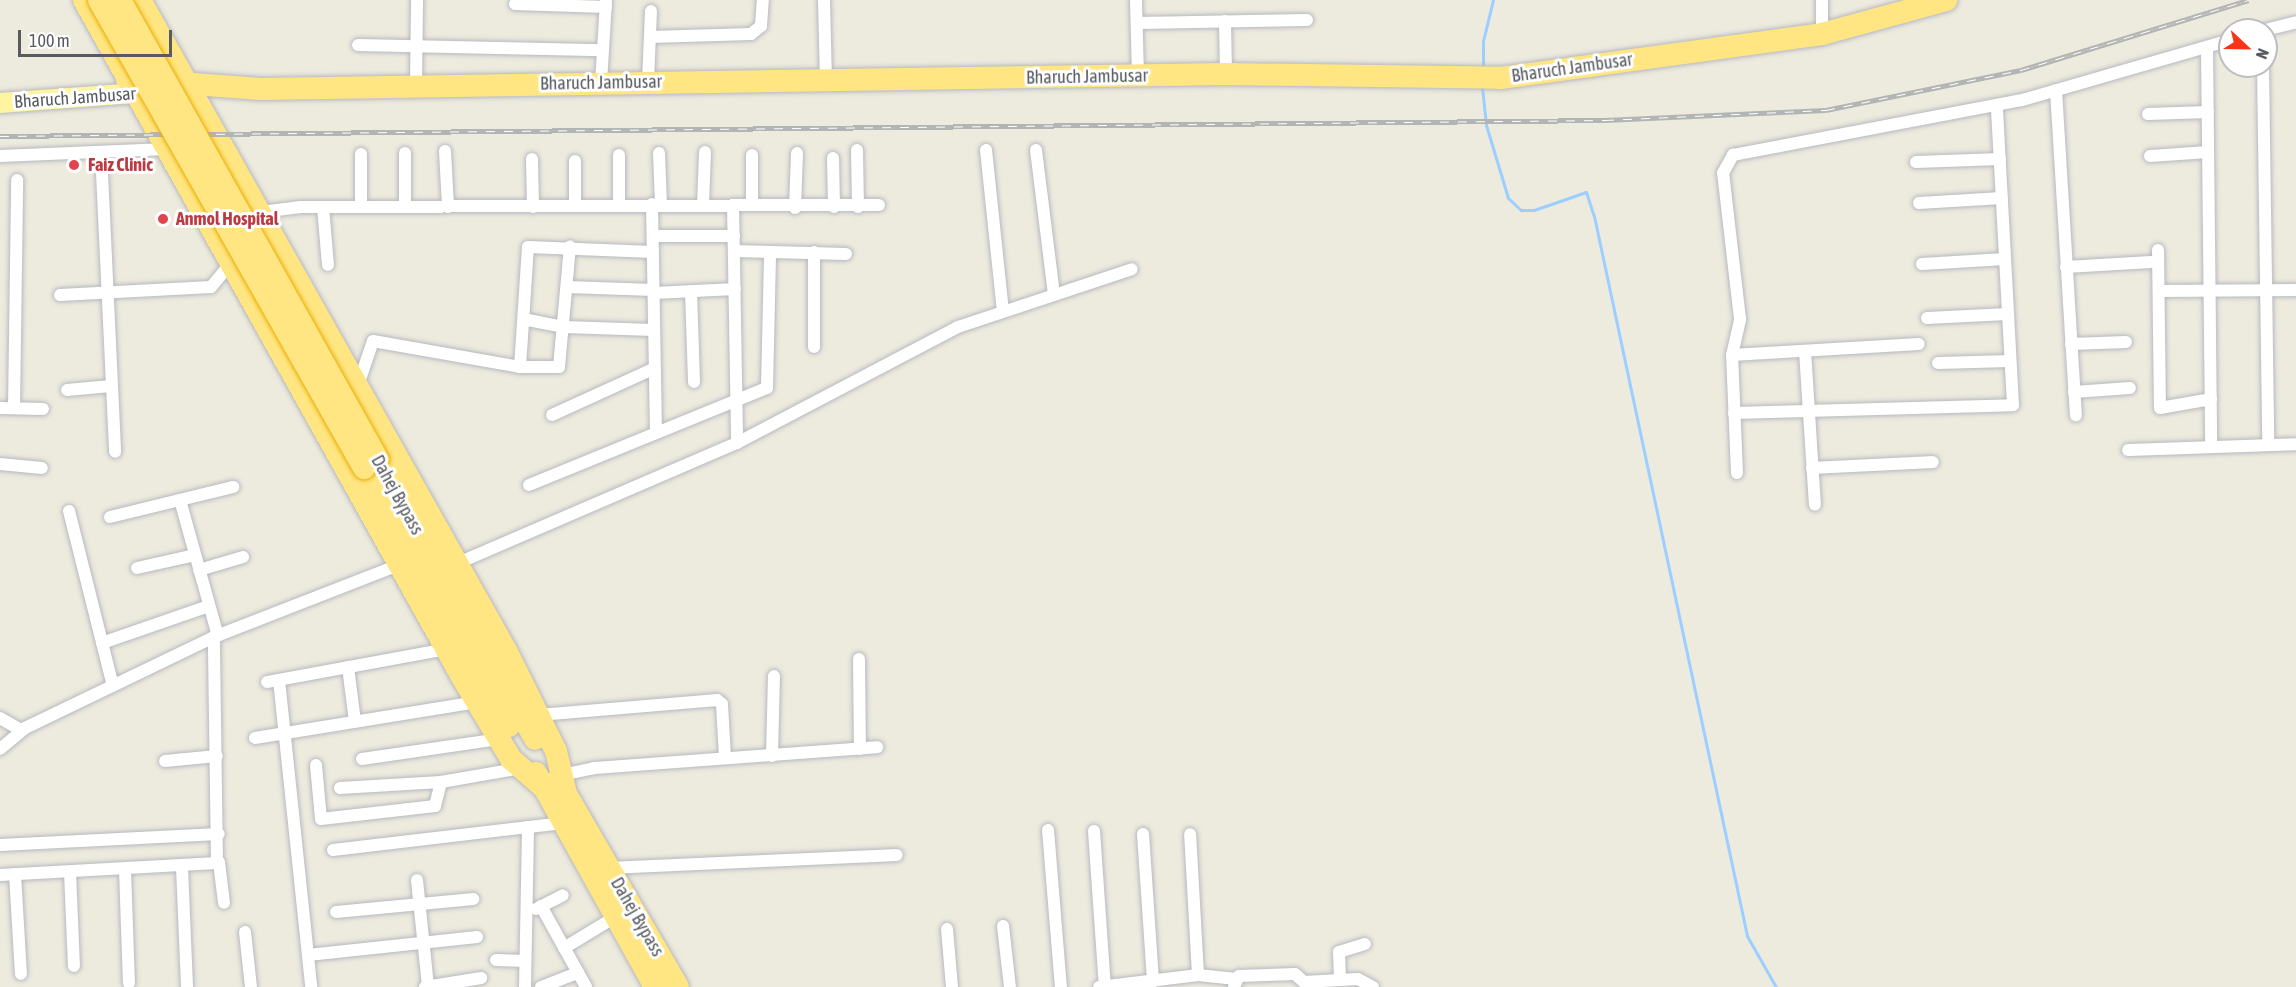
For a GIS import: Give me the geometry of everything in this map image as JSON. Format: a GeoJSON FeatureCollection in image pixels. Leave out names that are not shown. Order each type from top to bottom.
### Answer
{"type":"FeatureCollection","features":[{"type":"Feature","properties":{"kind":"highway"},"geometry":{"type":"LineString","coordinates":[[84,0],[477,702],[521,768],[560,795]]}},
{"type":"Feature","properties":{"kind":"highway","name":"Dahej Bypass"},"geometry":{"type":"LineString","coordinates":[[99,0],[371,464],[560,795],[609,868],[678,987]]}},
{"type":"Feature","properties":{"kind":"highway","name":"Dahej Bypass"},"geometry":{"type":"LineString","coordinates":[[120,0],[371,464]]}},
{"type":"Feature","properties":{"kind":"highway"},"geometry":{"type":"LineString","coordinates":[[140,0],[458,563],[538,715],[560,795]]}},
{"type":"Feature","properties":{"kind":"highway","name":"Bharuch Jambusar"},"geometry":{"type":"LineString","coordinates":[[131,86],[189,89],[1226,74],[1501,78],[1822,34],[1946,0]]}},
{"type":"Feature","properties":{"kind":"highway","name":"Dahej Bypass"},"geometry":{"type":"LineString","coordinates":[[560,795],[615,917],[655,987]]}},
{"type":"Feature","properties":{"kind":"main road","name":"Bharuch Jambusar"},"geometry":{"type":"LineString","coordinates":[[0,90],[65,92],[131,86]]}},
{"type":"Feature","properties":{"kind":"main road","name":"Bharuch Jambusar"},"geometry":{"type":"LineString","coordinates":[[0,103],[131,86]]}},
{"type":"Feature","properties":{"kind":"street"},"geometry":{"type":"LineString","coordinates":[[416,85],[417,0]]}},
{"type":"Feature","properties":{"kind":"street"},"geometry":{"type":"LineString","coordinates":[[650,37],[752,34],[761,26],[763,0]]}},
{"type":"Feature","properties":{"kind":"street"},"geometry":{"type":"LineString","coordinates":[[824,0],[826,81]]}},
{"type":"Feature","properties":{"kind":"street"},"geometry":{"type":"LineString","coordinates":[[1136,0],[1138,76]]}},
{"type":"Feature","properties":{"kind":"street"},"geometry":{"type":"LineString","coordinates":[[1822,0],[1822,34]]}},
{"type":"Feature","properties":{"kind":"street"},"geometry":{"type":"LineString","coordinates":[[515,4],[606,4],[600,83]]}},
{"type":"Feature","properties":{"kind":"street"},"geometry":{"type":"LineString","coordinates":[[648,82],[651,10]]}},
{"type":"Feature","properties":{"kind":"street"},"geometry":{"type":"LineString","coordinates":[[1137,23],[1307,20]]}},
{"type":"Feature","properties":{"kind":"street"},"geometry":{"type":"LineString","coordinates":[[1225,21],[1226,74]]}},
{"type":"Feature","properties":{"kind":"street"},"geometry":{"type":"LineString","coordinates":[[2278,27],[2296,22]]}},
{"type":"Feature","properties":{"kind":"street"},"geometry":{"type":"LineString","coordinates":[[1737,473],[1731,354],[1740,319],[1723,173],[1733,155],[1997,105],[2218,44]]}},
{"type":"Feature","properties":{"kind":"street"},"geometry":{"type":"LineString","coordinates":[[358,45],[603,50]]}},
{"type":"Feature","properties":{"kind":"street"},"geometry":{"type":"LineString","coordinates":[[2207,47],[2211,447]]}},
{"type":"Feature","properties":{"kind":"street"},"geometry":{"type":"LineString","coordinates":[[2263,78],[2268,445]]}},
{"type":"Feature","properties":{"kind":"street"},"geometry":{"type":"LineString","coordinates":[[2056,90],[2076,415]]}},
{"type":"Feature","properties":{"kind":"street"},"geometry":{"type":"LineString","coordinates":[[1734,413],[2013,405],[1997,105]]}},
{"type":"Feature","properties":{"kind":"street"},"geometry":{"type":"LineString","coordinates":[[2148,114],[2208,112]]}},
{"type":"Feature","properties":{"kind":"street"},"geometry":{"type":"LineString","coordinates":[[0,156],[167,148]]}},
{"type":"Feature","properties":{"kind":"street"},"geometry":{"type":"LineString","coordinates":[[857,150],[858,207]]}},
{"type":"Feature","properties":{"kind":"street"},"geometry":{"type":"LineString","coordinates":[[986,150],[1003,311]]}},
{"type":"Feature","properties":{"kind":"street"},"geometry":{"type":"LineString","coordinates":[[1036,150],[1054,294]]}},
{"type":"Feature","properties":{"kind":"street"},"geometry":{"type":"LineString","coordinates":[[445,151],[448,207]]}},
{"type":"Feature","properties":{"kind":"street"},"geometry":{"type":"LineString","coordinates":[[101,152],[115,452]]}},
{"type":"Feature","properties":{"kind":"street"},"geometry":{"type":"LineString","coordinates":[[703,204],[705,152]]}},
{"type":"Feature","properties":{"kind":"street"},"geometry":{"type":"LineString","coordinates":[[2150,156],[2208,152]]}},
{"type":"Feature","properties":{"kind":"street"},"geometry":{"type":"LineString","coordinates":[[405,153],[405,207]]}},
{"type":"Feature","properties":{"kind":"street"},"geometry":{"type":"LineString","coordinates":[[656,432],[653,236],[659,153]]}},
{"type":"Feature","properties":{"kind":"street"},"geometry":{"type":"LineString","coordinates":[[795,208],[797,153]]}},
{"type":"Feature","properties":{"kind":"street"},"geometry":{"type":"LineString","coordinates":[[361,154],[361,207]]}},
{"type":"Feature","properties":{"kind":"street"},"geometry":{"type":"LineString","coordinates":[[619,155],[619,204]]}},
{"type":"Feature","properties":{"kind":"street"},"geometry":{"type":"LineString","coordinates":[[752,155],[752,205]]}},
{"type":"Feature","properties":{"kind":"street"},"geometry":{"type":"LineString","coordinates":[[833,158],[834,207]]}},
{"type":"Feature","properties":{"kind":"street"},"geometry":{"type":"LineString","coordinates":[[532,159],[533,207]]}},
{"type":"Feature","properties":{"kind":"street"},"geometry":{"type":"LineString","coordinates":[[1916,162],[2000,159]]}},
{"type":"Feature","properties":{"kind":"street"},"geometry":{"type":"LineString","coordinates":[[575,161],[575,206]]}},
{"type":"Feature","properties":{"kind":"street"},"geometry":{"type":"LineString","coordinates":[[15,408],[17,180]]}},
{"type":"Feature","properties":{"kind":"street"},"geometry":{"type":"LineString","coordinates":[[1919,203],[2002,198]]}},
{"type":"Feature","properties":{"kind":"street"},"geometry":{"type":"LineString","coordinates":[[261,212],[323,207],[703,204],[795,208],[879,205]]}},
{"type":"Feature","properties":{"kind":"street"},"geometry":{"type":"LineString","coordinates":[[733,205],[737,443]]}},
{"type":"Feature","properties":{"kind":"street"},"geometry":{"type":"LineString","coordinates":[[323,207],[328,265]]}},
{"type":"Feature","properties":{"kind":"street"},"geometry":{"type":"LineString","coordinates":[[653,236],[734,236]]}},
{"type":"Feature","properties":{"kind":"street"},"geometry":{"type":"LineString","coordinates":[[520,367],[528,247],[653,252]]}},
{"type":"Feature","properties":{"kind":"street"},"geometry":{"type":"LineString","coordinates":[[358,385],[374,341],[520,367],[560,367],[570,247]]}},
{"type":"Feature","properties":{"kind":"street"},"geometry":{"type":"LineString","coordinates":[[2158,250],[2161,291],[2160,408],[2211,399]]}},
{"type":"Feature","properties":{"kind":"street"},"geometry":{"type":"LineString","coordinates":[[735,251],[846,254]]}},
{"type":"Feature","properties":{"kind":"street"},"geometry":{"type":"LineString","coordinates":[[529,485],[770,384],[770,252]]}},
{"type":"Feature","properties":{"kind":"street"},"geometry":{"type":"LineString","coordinates":[[814,252],[814,347]]}},
{"type":"Feature","properties":{"kind":"street"},"geometry":{"type":"LineString","coordinates":[[1922,264],[2005,259]]}},
{"type":"Feature","properties":{"kind":"street"},"geometry":{"type":"LineString","coordinates":[[2066,267],[2151,262]]}},
{"type":"Feature","properties":{"kind":"street"},"geometry":{"type":"LineString","coordinates":[[60,295],[211,287],[231,263]]}},
{"type":"Feature","properties":{"kind":"street"},"geometry":{"type":"LineString","coordinates":[[458,563],[737,443],[958,327],[1132,269]]}},
{"type":"Feature","properties":{"kind":"street"},"geometry":{"type":"LineString","coordinates":[[567,287],[654,291],[735,289]]}},
{"type":"Feature","properties":{"kind":"street"},"geometry":{"type":"LineString","coordinates":[[2161,291],[2296,290]]}},
{"type":"Feature","properties":{"kind":"street"},"geometry":{"type":"LineString","coordinates":[[691,291],[694,382]]}},
{"type":"Feature","properties":{"kind":"street"},"geometry":{"type":"LineString","coordinates":[[1927,318],[2008,314]]}},
{"type":"Feature","properties":{"kind":"street"},"geometry":{"type":"LineString","coordinates":[[528,320],[564,327],[654,330]]}},
{"type":"Feature","properties":{"kind":"street"},"geometry":{"type":"LineString","coordinates":[[2071,344],[2126,342]]}},
{"type":"Feature","properties":{"kind":"street"},"geometry":{"type":"LineString","coordinates":[[1731,354],[1919,344]]}},
{"type":"Feature","properties":{"kind":"street"},"geometry":{"type":"LineString","coordinates":[[507,364],[521,351]]}},
{"type":"Feature","properties":{"kind":"street"},"geometry":{"type":"LineString","coordinates":[[1805,351],[1815,505]]}},
{"type":"Feature","properties":{"kind":"street"},"geometry":{"type":"LineString","coordinates":[[1938,363],[2010,361]]}},
{"type":"Feature","properties":{"kind":"street"},"geometry":{"type":"LineString","coordinates":[[552,415],[655,368]]}},
{"type":"Feature","properties":{"kind":"street"},"geometry":{"type":"LineString","coordinates":[[67,390],[111,386]]}},
{"type":"Feature","properties":{"kind":"street"},"geometry":{"type":"LineString","coordinates":[[2074,392],[2130,388]]}},
{"type":"Feature","properties":{"kind":"street"},"geometry":{"type":"LineString","coordinates":[[0,408],[43,409]]}},
{"type":"Feature","properties":{"kind":"street"},"geometry":{"type":"LineString","coordinates":[[2128,450],[2296,444]]}},
{"type":"Feature","properties":{"kind":"street"},"geometry":{"type":"LineString","coordinates":[[1812,468],[1933,462]]}},
{"type":"Feature","properties":{"kind":"street"},"geometry":{"type":"LineString","coordinates":[[0,464],[42,468]]}},
{"type":"Feature","properties":{"kind":"street"},"geometry":{"type":"LineString","coordinates":[[110,517],[233,487]]}},
{"type":"Feature","properties":{"kind":"street"},"geometry":{"type":"LineString","coordinates":[[180,500],[216,637],[219,862],[224,903]]}},
{"type":"Feature","properties":{"kind":"street"},"geometry":{"type":"LineString","coordinates":[[69,511],[113,686]]}},
{"type":"Feature","properties":{"kind":"street"},"geometry":{"type":"LineString","coordinates":[[137,568],[195,555]]}},
{"type":"Feature","properties":{"kind":"street"},"geometry":{"type":"LineString","coordinates":[[199,570],[243,557]]}},
{"type":"Feature","properties":{"kind":"street"},"geometry":{"type":"LineString","coordinates":[[0,749],[21,730],[216,637],[399,565]]}},
{"type":"Feature","properties":{"kind":"street"},"geometry":{"type":"LineString","coordinates":[[102,643],[209,606]]}},
{"type":"Feature","properties":{"kind":"street"},"geometry":{"type":"LineString","coordinates":[[311,987],[286,733],[273,681],[447,649]]}},
{"type":"Feature","properties":{"kind":"street"},"geometry":{"type":"LineString","coordinates":[[859,659],[860,749]]}},
{"type":"Feature","properties":{"kind":"street"},"geometry":{"type":"LineString","coordinates":[[348,667],[355,722]]}},
{"type":"Feature","properties":{"kind":"street"},"geometry":{"type":"LineString","coordinates":[[772,756],[774,676]]}},
{"type":"Feature","properties":{"kind":"street"},"geometry":{"type":"LineString","coordinates":[[538,715],[717,700],[722,704],[725,758]]}},
{"type":"Feature","properties":{"kind":"street"},"geometry":{"type":"LineString","coordinates":[[255,738],[477,702]]}},
{"type":"Feature","properties":{"kind":"street"},"geometry":{"type":"LineString","coordinates":[[0,718],[21,730]]}},
{"type":"Feature","properties":{"kind":"street"},"geometry":{"type":"LineString","coordinates":[[362,759],[500,739]]}},
{"type":"Feature","properties":{"kind":"street"},"geometry":{"type":"LineString","coordinates":[[333,850],[528,827],[560,795],[725,758],[877,747]]}},
{"type":"Feature","properties":{"kind":"street"},"geometry":{"type":"LineString","coordinates":[[165,761],[217,756]]}},
{"type":"Feature","properties":{"kind":"street"},"geometry":{"type":"LineString","coordinates":[[316,765],[321,819],[435,806],[441,782]]}},
{"type":"Feature","properties":{"kind":"street"},"geometry":{"type":"LineString","coordinates":[[340,788],[441,782],[521,768]]}},
{"type":"Feature","properties":{"kind":"street"},"geometry":{"type":"LineString","coordinates":[[525,987],[524,915],[528,827]]}},
{"type":"Feature","properties":{"kind":"street"},"geometry":{"type":"LineString","coordinates":[[1048,830],[1061,987]]}},
{"type":"Feature","properties":{"kind":"street"},"geometry":{"type":"LineString","coordinates":[[1094,831],[1105,987]]}},
{"type":"Feature","properties":{"kind":"street"},"geometry":{"type":"LineString","coordinates":[[0,845],[219,834]]}},
{"type":"Feature","properties":{"kind":"street"},"geometry":{"type":"LineString","coordinates":[[1143,834],[1153,982]]}},
{"type":"Feature","properties":{"kind":"street"},"geometry":{"type":"LineString","coordinates":[[1190,834],[1198,975]]}},
{"type":"Feature","properties":{"kind":"street"},"geometry":{"type":"LineString","coordinates":[[609,868],[897,855]]}},
{"type":"Feature","properties":{"kind":"street"},"geometry":{"type":"LineString","coordinates":[[0,875],[182,867],[219,862]]}},
{"type":"Feature","properties":{"kind":"street"},"geometry":{"type":"LineString","coordinates":[[182,867],[188,987]]}},
{"type":"Feature","properties":{"kind":"street"},"geometry":{"type":"LineString","coordinates":[[125,870],[129,982]]}},
{"type":"Feature","properties":{"kind":"street"},"geometry":{"type":"LineString","coordinates":[[70,872],[74,966]]}},
{"type":"Feature","properties":{"kind":"street"},"geometry":{"type":"LineString","coordinates":[[15,874],[21,974]]}},
{"type":"Feature","properties":{"kind":"street"},"geometry":{"type":"LineString","coordinates":[[417,880],[427,987],[454,985],[481,978]]}},
{"type":"Feature","properties":{"kind":"street"},"geometry":{"type":"LineString","coordinates":[[524,915],[563,895]]}},
{"type":"Feature","properties":{"kind":"street"},"geometry":{"type":"LineString","coordinates":[[336,912],[472,899]]}},
{"type":"Feature","properties":{"kind":"street"},"geometry":{"type":"LineString","coordinates":[[541,906],[586,987]]}},
{"type":"Feature","properties":{"kind":"street"},"geometry":{"type":"LineString","coordinates":[[564,948],[615,917]]}},
{"type":"Feature","properties":{"kind":"street"},"geometry":{"type":"LineString","coordinates":[[1003,927],[1010,987]]}},
{"type":"Feature","properties":{"kind":"street"},"geometry":{"type":"LineString","coordinates":[[947,929],[952,987]]}},
{"type":"Feature","properties":{"kind":"street"},"geometry":{"type":"LineString","coordinates":[[245,932],[251,987]]}},
{"type":"Feature","properties":{"kind":"street"},"geometry":{"type":"LineString","coordinates":[[308,955],[477,937]]}},
{"type":"Feature","properties":{"kind":"street"},"geometry":{"type":"LineString","coordinates":[[1340,980],[1338,952],[1365,944]]}},
{"type":"Feature","properties":{"kind":"street"},"geometry":{"type":"LineString","coordinates":[[496,960],[525,961]]}},
{"type":"Feature","properties":{"kind":"street"},"geometry":{"type":"LineString","coordinates":[[546,986],[578,973]]}},
{"type":"Feature","properties":{"kind":"street"},"geometry":{"type":"LineString","coordinates":[[1099,987],[1198,975],[1234,983],[1294,974],[1307,982],[1358,979],[1373,987]]}},
{"type":"Feature","properties":{"kind":"waterway"},"geometry":{"type":"LineString","coordinates":[[1483,68],[1483,41],[1493,0]]}},
{"type":"Feature","properties":{"kind":"waterway"},"geometry":{"type":"LineString","coordinates":[[1482,87],[1486,125],[1508,198],[1521,210],[1534,210],[1586,192],[1594,216],[1747,936],[1776,987]]}},
{"type":"Feature","properties":{"kind":"railway"},"geometry":{"type":"LineString","coordinates":[[0,136],[1605,120],[1826,110],[2021,70],[2248,0]]}},
{"type":"Feature","properties":{"kind":"place","name":"Faiz Clinic"},"geometry":{"type":"Point","coordinates":[74,165]}},
{"type":"Feature","properties":{"kind":"place","name":"Anmol Hospital"},"geometry":{"type":"Point","coordinates":[163,219]}}]}
